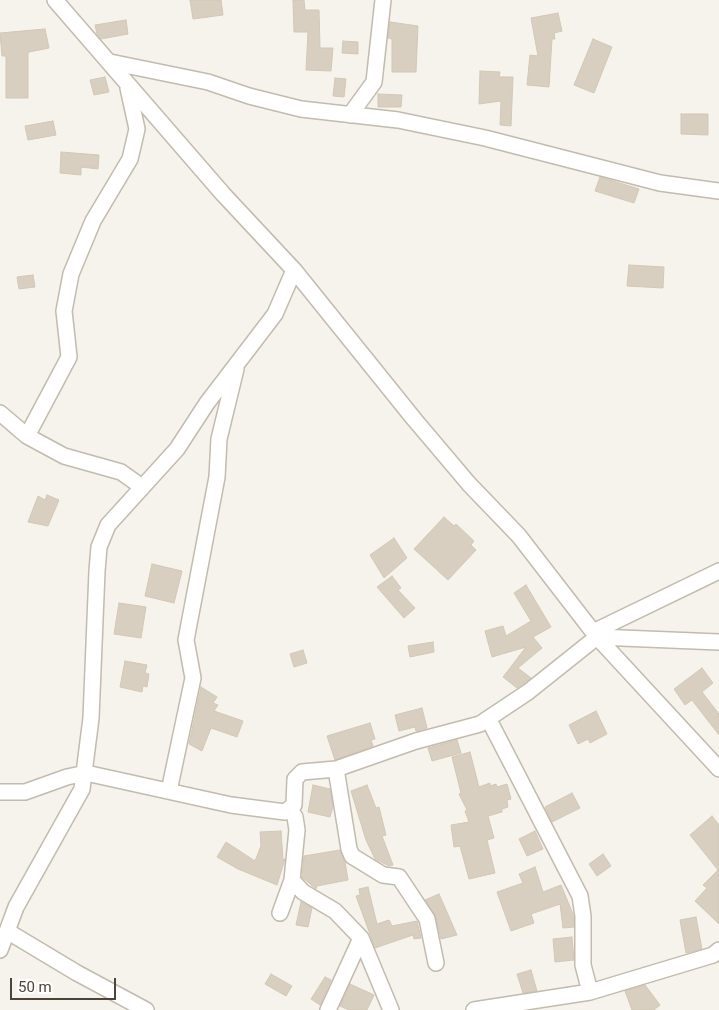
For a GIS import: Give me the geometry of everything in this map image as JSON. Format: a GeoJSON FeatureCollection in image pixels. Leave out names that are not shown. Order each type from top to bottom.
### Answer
{"type":"FeatureCollection","features":[{"type":"Feature","properties":{"kind":"street"},"geometry":{"type":"LineString","coordinates":[[55,0],[223,194],[294,270],[414,419],[469,484],[519,536],[595,634],[719,769]]}},
{"type":"Feature","properties":{"kind":"street"},"geometry":{"type":"LineString","coordinates":[[350,114],[374,82],[383,0]]}},
{"type":"Feature","properties":{"kind":"street"},"geometry":{"type":"LineString","coordinates":[[110,62],[208,82],[249,96],[301,109],[398,120],[466,134],[660,183],[719,191]]}},
{"type":"Feature","properties":{"kind":"street"},"geometry":{"type":"LineString","coordinates":[[27,436],[69,357],[64,311],[71,274],[93,221],[130,159],[137,129],[127,84]]}},
{"type":"Feature","properties":{"kind":"street"},"geometry":{"type":"LineString","coordinates":[[0,950],[16,907],[82,789],[86,773],[91,718],[99,547],[108,524],[177,449],[207,403],[275,314],[294,270]]}},
{"type":"Feature","properties":{"kind":"street"},"geometry":{"type":"LineString","coordinates":[[169,791],[193,678],[186,640],[217,477],[218,439],[237,364]]}},
{"type":"Feature","properties":{"kind":"street"},"geometry":{"type":"LineString","coordinates":[[0,413],[27,436],[64,456],[121,472],[142,487]]}},
{"type":"Feature","properties":{"kind":"street"},"geometry":{"type":"LineString","coordinates":[[0,792],[25,792],[67,777],[86,773],[231,805],[285,812],[294,804],[295,779],[302,772],[336,769],[489,720],[528,692],[595,634],[719,571]]}},
{"type":"Feature","properties":{"kind":"street"},"geometry":{"type":"LineString","coordinates":[[595,634],[719,642]]}},
{"type":"Feature","properties":{"kind":"street"},"geometry":{"type":"LineString","coordinates":[[489,720],[580,896],[584,916],[583,965],[590,992]]}},
{"type":"Feature","properties":{"kind":"street"},"geometry":{"type":"LineString","coordinates":[[336,769],[349,849],[352,856],[383,875],[399,876],[427,919],[436,963]]}},
{"type":"Feature","properties":{"kind":"street"},"geometry":{"type":"LineString","coordinates":[[280,913],[292,880],[298,830],[295,817],[290,809]]}},
{"type":"Feature","properties":{"kind":"street"},"geometry":{"type":"LineString","coordinates":[[292,880],[304,892],[335,911],[361,938],[391,1010]]}},
{"type":"Feature","properties":{"kind":"street"},"geometry":{"type":"LineString","coordinates":[[7,931],[76,973],[146,1010]]}},
{"type":"Feature","properties":{"kind":"street"},"geometry":{"type":"LineString","coordinates":[[328,1010],[361,938]]}},
{"type":"Feature","properties":{"kind":"street"},"geometry":{"type":"LineString","coordinates":[[474,1010],[544,1005],[712,955],[719,950]]}},
{"type":"Feature","properties":{"kind":"building"},"geometry":{"type":"Polygon","coordinates":[[[190,0],[221,0],[223,15],[193,19],[190,0]]]}},
{"type":"Feature","properties":{"kind":"building"},"geometry":{"type":"Polygon","coordinates":[[[293,0],[304,0],[305,10],[319,10],[320,48],[333,48],[331,71],[306,70],[308,32],[294,32],[293,0]]]}},
{"type":"Feature","properties":{"kind":"building"},"geometry":{"type":"Polygon","coordinates":[[[558,13],[562,31],[554,33],[555,39],[552,39],[549,87],[527,85],[530,55],[538,56],[531,18],[558,13]]]}},
{"type":"Feature","properties":{"kind":"building"},"geometry":{"type":"Polygon","coordinates":[[[126,20],[128,34],[101,39],[97,34],[95,25],[126,20]]]}},
{"type":"Feature","properties":{"kind":"building"},"geometry":{"type":"Polygon","coordinates":[[[390,22],[418,26],[416,72],[392,72],[392,39],[388,38],[390,22]]]}},
{"type":"Feature","properties":{"kind":"building"},"geometry":{"type":"Polygon","coordinates":[[[45,29],[49,48],[29,52],[28,54],[28,98],[6,98],[6,56],[2,56],[0,33],[45,29]]]}},
{"type":"Feature","properties":{"kind":"building"},"geometry":{"type":"Polygon","coordinates":[[[593,39],[612,47],[594,93],[574,85],[593,39]]]}},
{"type":"Feature","properties":{"kind":"building"},"geometry":{"type":"Polygon","coordinates":[[[343,41],[358,42],[358,54],[342,53],[343,41]]]}},
{"type":"Feature","properties":{"kind":"building"},"geometry":{"type":"Polygon","coordinates":[[[480,71],[500,72],[499,77],[513,77],[511,126],[500,125],[501,101],[479,104],[480,71]]]}},
{"type":"Feature","properties":{"kind":"building"},"geometry":{"type":"Polygon","coordinates":[[[105,77],[109,92],[94,95],[90,80],[105,77]]]}},
{"type":"Feature","properties":{"kind":"building"},"geometry":{"type":"Polygon","coordinates":[[[335,78],[346,79],[344,97],[333,96],[335,78]]]}},
{"type":"Feature","properties":{"kind":"building"},"geometry":{"type":"Polygon","coordinates":[[[378,94],[402,95],[401,107],[378,107],[378,94]]]}},
{"type":"Feature","properties":{"kind":"building"},"geometry":{"type":"Polygon","coordinates":[[[681,114],[708,114],[708,135],[681,134],[681,114]]]}},
{"type":"Feature","properties":{"kind":"building"},"geometry":{"type":"Polygon","coordinates":[[[53,121],[56,135],[28,140],[25,126],[53,121]]]}},
{"type":"Feature","properties":{"kind":"building"},"geometry":{"type":"Polygon","coordinates":[[[61,152],[99,155],[98,169],[81,167],[81,175],[60,173],[61,152]]]}},
{"type":"Feature","properties":{"kind":"building"},"geometry":{"type":"Polygon","coordinates":[[[600,177],[639,189],[634,203],[595,191],[600,177]]]}},
{"type":"Feature","properties":{"kind":"building"},"geometry":{"type":"Polygon","coordinates":[[[629,265],[664,267],[663,288],[627,286],[629,265]]]}},
{"type":"Feature","properties":{"kind":"building"},"geometry":{"type":"Polygon","coordinates":[[[33,275],[35,287],[19,289],[17,277],[33,275]]]}},
{"type":"Feature","properties":{"kind":"building"},"geometry":{"type":"Polygon","coordinates":[[[47,495],[59,500],[48,526],[28,522],[38,496],[45,500],[47,495]]]}},
{"type":"Feature","properties":{"kind":"building"},"geometry":{"type":"Polygon","coordinates":[[[444,517],[454,526],[456,524],[474,541],[471,545],[476,550],[448,580],[414,549],[444,517]]]}},
{"type":"Feature","properties":{"kind":"building"},"geometry":{"type":"Polygon","coordinates":[[[394,538],[407,558],[384,578],[370,555],[394,538]]]}},
{"type":"Feature","properties":{"kind":"building"},"geometry":{"type":"Polygon","coordinates":[[[152,564],[182,571],[174,603],[145,596],[152,564]]]}},
{"type":"Feature","properties":{"kind":"building"},"geometry":{"type":"Polygon","coordinates":[[[392,576],[401,588],[398,590],[415,608],[404,618],[377,587],[392,576]]]}},
{"type":"Feature","properties":{"kind":"building"},"geometry":{"type":"Polygon","coordinates":[[[526,585],[551,627],[533,637],[542,648],[518,668],[531,678],[517,688],[503,677],[526,647],[492,657],[485,631],[503,626],[506,636],[531,621],[514,593],[526,585]]]}},
{"type":"Feature","properties":{"kind":"building"},"geometry":{"type":"Polygon","coordinates":[[[119,603],[146,607],[141,638],[114,634],[119,603]]]}},
{"type":"Feature","properties":{"kind":"building"},"geometry":{"type":"Polygon","coordinates":[[[433,642],[434,652],[410,657],[408,646],[433,642]]]}},
{"type":"Feature","properties":{"kind":"building"},"geometry":{"type":"Polygon","coordinates":[[[303,650],[307,663],[294,667],[290,654],[303,650]]]}},
{"type":"Feature","properties":{"kind":"building"},"geometry":{"type":"Polygon","coordinates":[[[125,661],[147,665],[145,673],[149,674],[147,687],[143,686],[142,692],[120,687],[125,661]]]}},
{"type":"Feature","properties":{"kind":"building"},"geometry":{"type":"Polygon","coordinates":[[[702,668],[713,683],[702,692],[719,714],[719,735],[692,700],[685,705],[674,689],[702,668]]]}},
{"type":"Feature","properties":{"kind":"building"},"geometry":{"type":"Polygon","coordinates":[[[201,687],[217,697],[213,703],[218,705],[214,711],[243,721],[237,737],[211,728],[202,751],[189,744],[201,687]]]}},
{"type":"Feature","properties":{"kind":"building"},"geometry":{"type":"Polygon","coordinates":[[[422,708],[427,728],[416,731],[415,727],[399,731],[395,715],[422,708]]]}},
{"type":"Feature","properties":{"kind":"building"},"geometry":{"type":"Polygon","coordinates":[[[596,711],[607,734],[590,743],[588,739],[578,744],[569,725],[596,711]]]}},
{"type":"Feature","properties":{"kind":"building"},"geometry":{"type":"Polygon","coordinates":[[[370,723],[375,739],[371,740],[373,746],[335,760],[327,736],[370,723]]]}},
{"type":"Feature","properties":{"kind":"building"},"geometry":{"type":"Polygon","coordinates":[[[457,740],[461,753],[432,761],[428,748],[457,740]]]}},
{"type":"Feature","properties":{"kind":"building"},"geometry":{"type":"Polygon","coordinates":[[[470,752],[479,787],[490,783],[490,786],[496,784],[497,787],[507,784],[511,799],[507,800],[508,807],[502,809],[502,812],[488,816],[494,838],[487,840],[495,873],[469,879],[460,846],[454,847],[451,825],[469,822],[465,811],[467,810],[459,794],[461,793],[452,757],[470,752]]]}},
{"type":"Feature","properties":{"kind":"building"},"geometry":{"type":"Polygon","coordinates":[[[313,785],[330,789],[333,806],[330,817],[308,812],[313,785]]]}},
{"type":"Feature","properties":{"kind":"building"},"geometry":{"type":"Polygon","coordinates":[[[367,785],[376,808],[379,807],[386,835],[382,836],[393,865],[389,866],[375,859],[366,840],[351,791],[367,785]]]}},
{"type":"Feature","properties":{"kind":"building"},"geometry":{"type":"Polygon","coordinates":[[[572,793],[580,808],[552,822],[545,807],[572,793]]]}},
{"type":"Feature","properties":{"kind":"building"},"geometry":{"type":"Polygon","coordinates":[[[712,816],[719,825],[719,924],[695,901],[707,888],[703,885],[718,870],[690,835],[712,816]]]}},
{"type":"Feature","properties":{"kind":"building"},"geometry":{"type":"Polygon","coordinates":[[[281,831],[283,860],[285,859],[277,885],[238,869],[217,857],[226,842],[255,861],[261,846],[260,832],[281,831]]]}},
{"type":"Feature","properties":{"kind":"building"},"geometry":{"type":"Polygon","coordinates":[[[535,831],[543,849],[527,856],[519,839],[535,831]]]}},
{"type":"Feature","properties":{"kind":"building"},"geometry":{"type":"Polygon","coordinates":[[[340,850],[345,862],[348,880],[317,886],[316,889],[302,877],[304,856],[340,850]]]}},
{"type":"Feature","properties":{"kind":"building"},"geometry":{"type":"Polygon","coordinates":[[[603,854],[611,866],[597,876],[589,864],[603,854]]]}},
{"type":"Feature","properties":{"kind":"building"},"geometry":{"type":"Polygon","coordinates":[[[535,867],[543,892],[561,885],[573,914],[574,927],[563,928],[560,904],[531,914],[534,923],[511,931],[497,892],[523,883],[519,874],[535,867]]]}},
{"type":"Feature","properties":{"kind":"building"},"geometry":{"type":"Polygon","coordinates":[[[368,887],[377,924],[389,920],[392,926],[417,921],[421,938],[414,939],[413,935],[375,948],[356,896],[360,895],[359,889],[368,887]]]}},
{"type":"Feature","properties":{"kind":"building"},"geometry":{"type":"Polygon","coordinates":[[[439,894],[457,935],[441,939],[436,917],[425,900],[439,894]]]}},
{"type":"Feature","properties":{"kind":"building"},"geometry":{"type":"Polygon","coordinates":[[[301,902],[312,908],[308,927],[296,925],[301,902]]]}},
{"type":"Feature","properties":{"kind":"building"},"geometry":{"type":"Polygon","coordinates":[[[696,917],[702,949],[686,953],[680,920],[696,917]]]}},
{"type":"Feature","properties":{"kind":"building"},"geometry":{"type":"Polygon","coordinates":[[[572,937],[574,960],[555,962],[553,939],[572,937]]]}},
{"type":"Feature","properties":{"kind":"building"},"geometry":{"type":"Polygon","coordinates":[[[531,970],[537,991],[523,993],[517,974],[531,970]]]}},
{"type":"Feature","properties":{"kind":"building"},"geometry":{"type":"Polygon","coordinates":[[[271,974],[292,986],[286,996],[265,984],[271,974]]]}},
{"type":"Feature","properties":{"kind":"building"},"geometry":{"type":"Polygon","coordinates":[[[325,977],[331,980],[320,1005],[311,999],[325,977]]]}},
{"type":"Feature","properties":{"kind":"building"},"geometry":{"type":"Polygon","coordinates":[[[350,984],[374,995],[367,1010],[349,1010],[340,1006],[350,984]]]}},
{"type":"Feature","properties":{"kind":"building"},"geometry":{"type":"Polygon","coordinates":[[[645,985],[660,1005],[654,1010],[632,1010],[625,991],[645,985]]]}}]}
